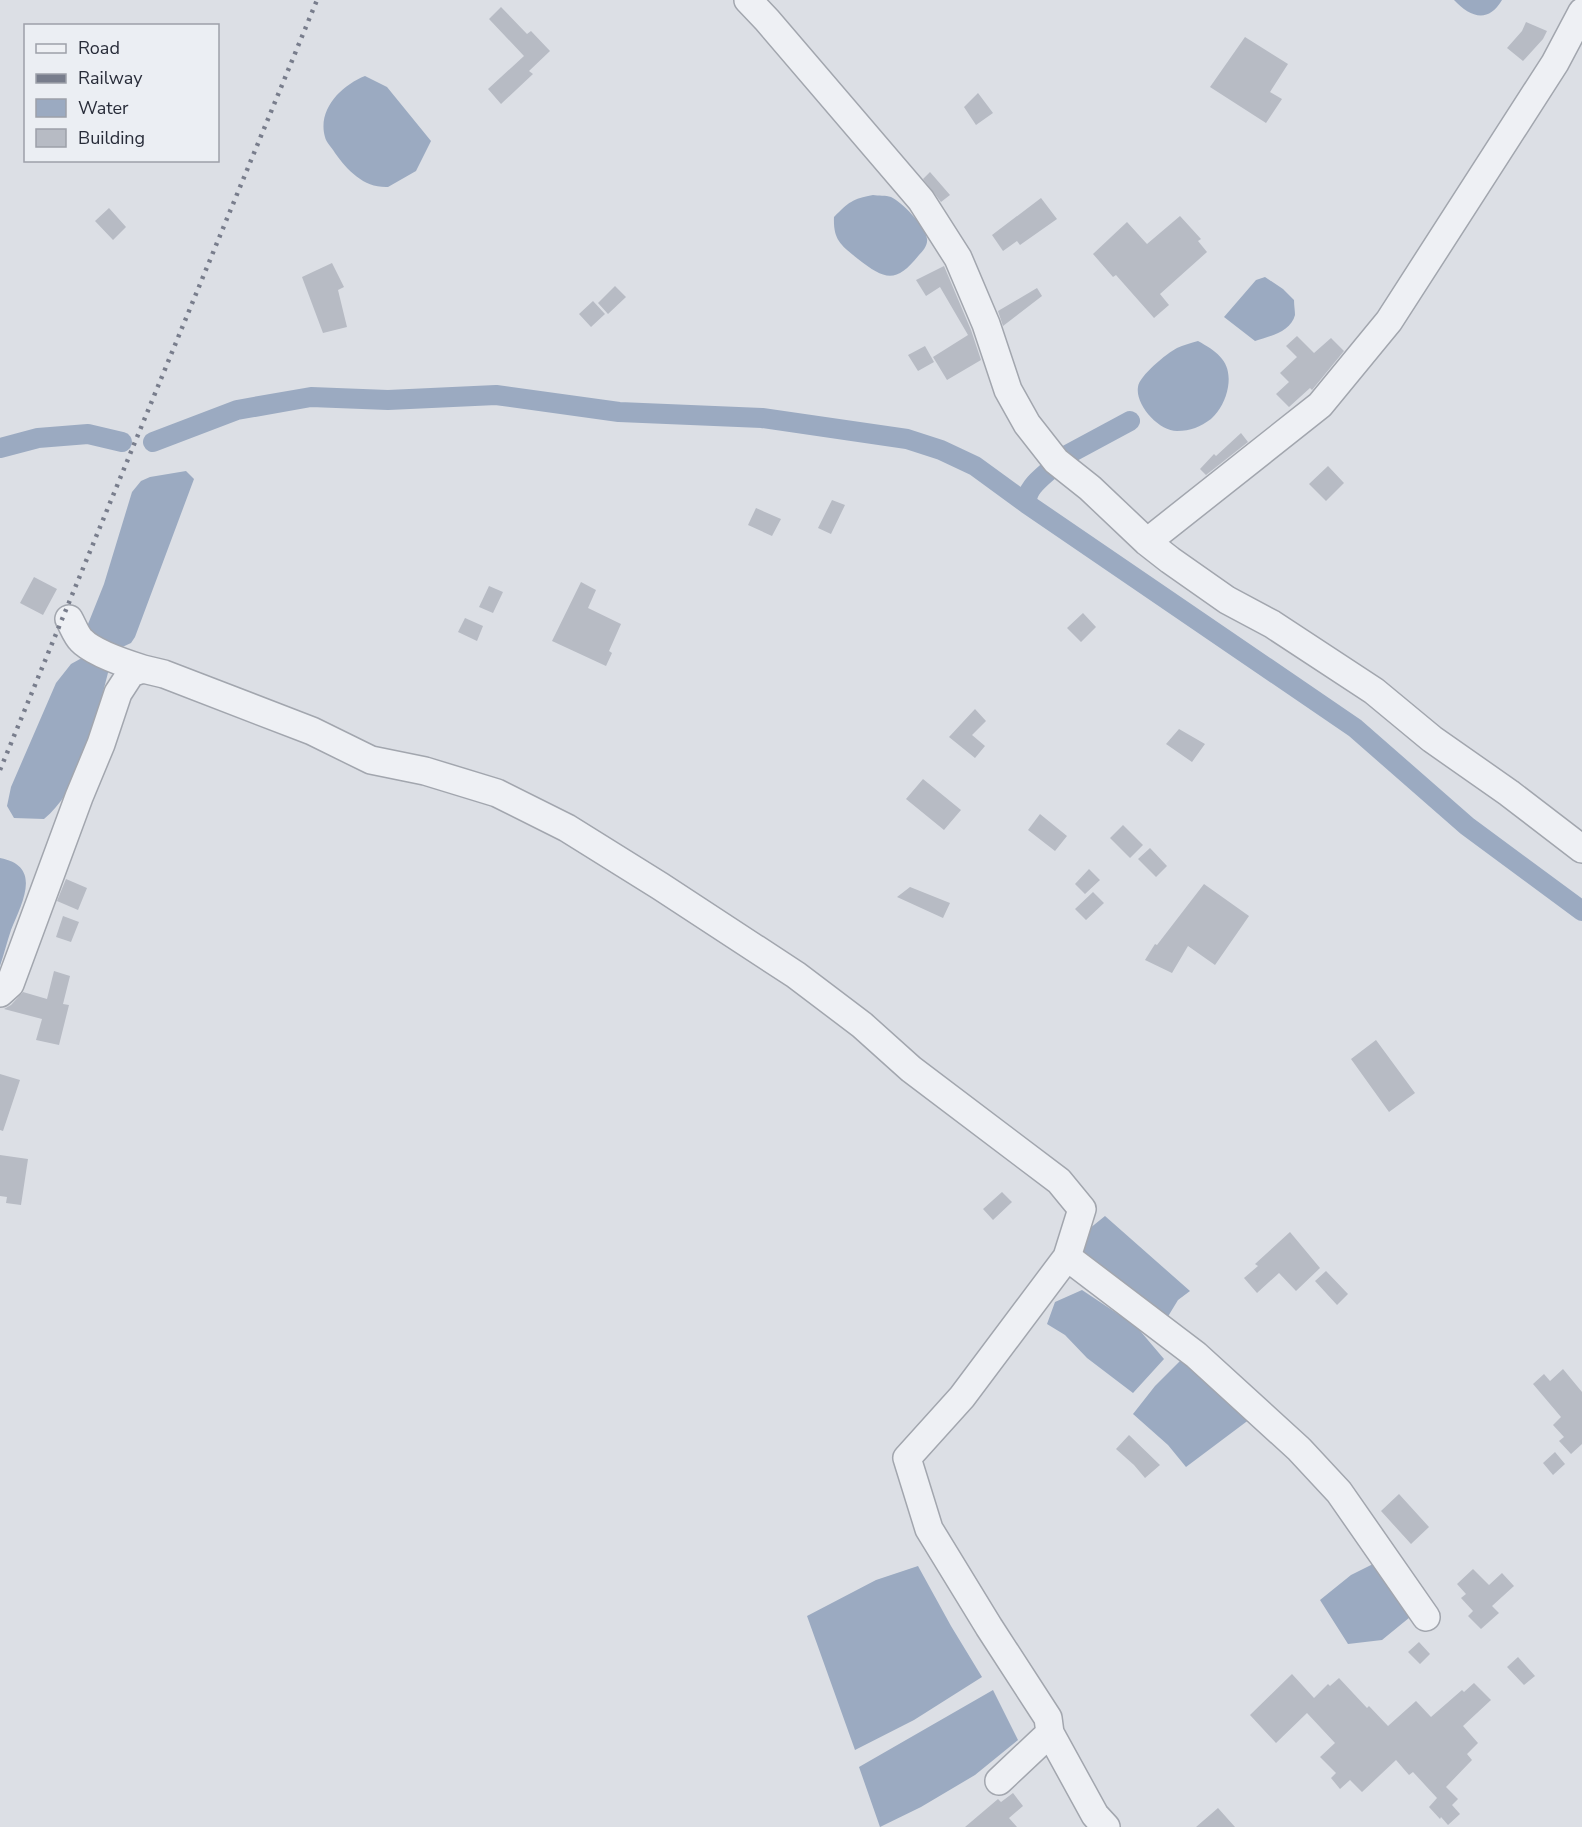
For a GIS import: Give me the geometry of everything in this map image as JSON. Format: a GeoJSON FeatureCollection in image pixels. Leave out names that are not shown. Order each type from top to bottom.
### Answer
{"type":"FeatureCollection","features":[{"type":"Feature","properties":{"kind":"street"},"geometry":{"type":"LineString","coordinates":[[747,0],[767,20],[921,200],[958,258],[986,324],[1008,390],[1027,424],[1056,461],[1090,488],[1147,542],[1227,600],[1272,624],[1374,691],[1432,739],[1509,793],[1582,849]]}},
{"type":"Feature","properties":{"kind":"street"},"geometry":{"type":"LineString","coordinates":[[1147,542],[1320,405],[1389,321],[1555,63],[1582,12]]}},
{"type":"Feature","properties":{"kind":"street"},"geometry":{"type":"LineString","coordinates":[[69,619],[79,639],[94,650],[119,661],[164,674],[312,731],[371,760],[425,771],[497,793],[567,828],[796,975],[862,1025],[911,1069],[1059,1181],[1082,1209],[1067,1257],[962,1397],[907,1458],[929,1529],[989,1628],[1048,1718],[1050,1733],[1095,1815],[1106,1827]]}},
{"type":"Feature","properties":{"kind":"street"},"geometry":{"type":"LineString","coordinates":[[0,993],[10,984],[101,744],[118,693],[130,672],[143,669]]}},
{"type":"Feature","properties":{"kind":"street"},"geometry":{"type":"LineString","coordinates":[[1067,1257],[1196,1355],[1299,1449],[1339,1492],[1426,1617]]}},
{"type":"Feature","properties":{"kind":"street"},"geometry":{"type":"LineString","coordinates":[[999,1781],[1050,1733]]}},
{"type":"Feature","properties":{"kind":"water"},"geometry":{"type":"Polygon","coordinates":[[[1454,0],[1502,0],[1491,13],[1479,15],[1466,11],[1454,0]]]}},
{"type":"Feature","properties":{"kind":"water"},"geometry":{"type":"Polygon","coordinates":[[[365,76],[387,87],[431,141],[416,171],[388,187],[371,185],[357,177],[340,160],[325,137],[323,127],[325,117],[333,99],[348,85],[365,76]]]}},
{"type":"Feature","properties":{"kind":"water"},"geometry":{"type":"Polygon","coordinates":[[[873,195],[889,196],[896,200],[913,215],[926,234],[927,241],[924,250],[904,271],[897,275],[883,275],[867,266],[843,246],[835,231],[834,217],[839,212],[855,200],[873,195]]]}},
{"type":"Feature","properties":{"kind":"water"},"geometry":{"type":"Polygon","coordinates":[[[1265,277],[1294,300],[1295,315],[1293,321],[1284,330],[1255,341],[1224,317],[1256,280],[1265,277]]]}},
{"type":"Feature","properties":{"kind":"water"},"geometry":{"type":"Polygon","coordinates":[[[1198,341],[1212,349],[1226,364],[1229,378],[1226,396],[1217,412],[1203,424],[1187,430],[1170,430],[1156,422],[1144,409],[1138,394],[1138,387],[1148,371],[1167,355],[1179,347],[1198,341]]]}},
{"type":"Feature","properties":{"kind":"water"},"geometry":{"type":"Polygon","coordinates":[[[186,471],[194,479],[135,637],[131,643],[118,649],[85,634],[104,584],[132,492],[141,481],[150,477],[186,471]]]}},
{"type":"Feature","properties":{"kind":"water"},"geometry":{"type":"Polygon","coordinates":[[[89,654],[109,669],[87,750],[79,770],[58,805],[44,819],[14,818],[7,806],[11,787],[56,683],[71,664],[89,654]]]}},
{"type":"Feature","properties":{"kind":"water"},"geometry":{"type":"Polygon","coordinates":[[[0,858],[13,862],[21,869],[26,887],[0,966],[0,858]]]}},
{"type":"Feature","properties":{"kind":"water"},"geometry":{"type":"Polygon","coordinates":[[[1105,1216],[1190,1291],[1178,1300],[1164,1323],[1084,1260],[1084,1233],[1105,1216]]]}},
{"type":"Feature","properties":{"kind":"water"},"geometry":{"type":"Polygon","coordinates":[[[1082,1290],[1136,1326],[1164,1359],[1133,1393],[1087,1358],[1065,1335],[1047,1324],[1055,1302],[1082,1290]]]}},
{"type":"Feature","properties":{"kind":"water"},"geometry":{"type":"Polygon","coordinates":[[[1181,1360],[1254,1416],[1186,1467],[1168,1445],[1133,1414],[1155,1386],[1181,1360]]]}},
{"type":"Feature","properties":{"kind":"water"},"geometry":{"type":"Polygon","coordinates":[[[1377,1562],[1415,1613],[1382,1640],[1348,1644],[1320,1600],[1351,1575],[1377,1562]]]}},
{"type":"Feature","properties":{"kind":"water"},"geometry":{"type":"Polygon","coordinates":[[[918,1566],[982,1677],[914,1720],[855,1750],[807,1616],[876,1580],[918,1566]]]}},
{"type":"Feature","properties":{"kind":"water"},"geometry":{"type":"Polygon","coordinates":[[[993,1690],[1018,1740],[975,1775],[921,1807],[880,1827],[859,1767],[993,1690]]]}},
{"type":"Feature","properties":{"kind":"building"},"geometry":{"type":"Polygon","coordinates":[[[501,7],[527,34],[531,31],[550,51],[529,71],[533,74],[501,104],[488,89],[524,56],[489,19],[501,7]]]}},
{"type":"Feature","properties":{"kind":"building"},"geometry":{"type":"Polygon","coordinates":[[[1526,22],[1547,31],[1543,39],[1523,61],[1507,48],[1522,31],[1526,22]]]}},
{"type":"Feature","properties":{"kind":"building"},"geometry":{"type":"Polygon","coordinates":[[[1245,37],[1288,64],[1270,92],[1282,99],[1266,123],[1210,87],[1245,37]]]}},
{"type":"Feature","properties":{"kind":"building"},"geometry":{"type":"Polygon","coordinates":[[[978,93],[993,113],[976,125],[964,107],[978,93]]]}},
{"type":"Feature","properties":{"kind":"building"},"geometry":{"type":"Polygon","coordinates":[[[930,172],[950,195],[941,202],[923,179],[930,172]]]}},
{"type":"Feature","properties":{"kind":"building"},"geometry":{"type":"Polygon","coordinates":[[[1041,198],[1057,219],[1020,245],[1017,241],[1003,251],[992,235],[1041,198]]]}},
{"type":"Feature","properties":{"kind":"building"},"geometry":{"type":"Polygon","coordinates":[[[109,208],[126,227],[113,240],[95,221],[109,208]]]}},
{"type":"Feature","properties":{"kind":"building"},"geometry":{"type":"Polygon","coordinates":[[[1180,216],[1201,239],[1198,241],[1207,252],[1160,294],[1169,305],[1154,318],[1116,275],[1113,277],[1093,254],[1127,222],[1147,244],[1180,216]]]}},
{"type":"Feature","properties":{"kind":"building"},"geometry":{"type":"Polygon","coordinates":[[[332,263],[344,287],[338,290],[347,327],[323,333],[302,277],[332,263]]]}},
{"type":"Feature","properties":{"kind":"building"},"geometry":{"type":"Polygon","coordinates":[[[944,266],[981,360],[947,380],[933,357],[968,335],[940,287],[926,296],[916,280],[944,266]]]}},
{"type":"Feature","properties":{"kind":"building"},"geometry":{"type":"Polygon","coordinates":[[[615,286],[626,297],[608,314],[598,303],[615,286]]]}},
{"type":"Feature","properties":{"kind":"building"},"geometry":{"type":"Polygon","coordinates":[[[1037,288],[1042,296],[1003,326],[998,311],[1037,288]]]}},
{"type":"Feature","properties":{"kind":"building"},"geometry":{"type":"Polygon","coordinates":[[[593,301],[605,314],[591,327],[579,314],[593,301]]]}},
{"type":"Feature","properties":{"kind":"building"},"geometry":{"type":"Polygon","coordinates":[[[1297,336],[1314,353],[1331,338],[1344,351],[1312,390],[1310,388],[1289,407],[1276,394],[1289,382],[1280,373],[1297,357],[1286,346],[1297,336]]]}},
{"type":"Feature","properties":{"kind":"building"},"geometry":{"type":"Polygon","coordinates":[[[925,346],[934,362],[918,371],[908,355],[925,346]]]}},
{"type":"Feature","properties":{"kind":"building"},"geometry":{"type":"Polygon","coordinates":[[[1241,433],[1248,442],[1206,475],[1200,469],[1214,454],[1216,456],[1241,433]]]}},
{"type":"Feature","properties":{"kind":"building"},"geometry":{"type":"Polygon","coordinates":[[[1328,466],[1344,483],[1326,501],[1309,484],[1328,466]]]}},
{"type":"Feature","properties":{"kind":"building"},"geometry":{"type":"Polygon","coordinates":[[[832,500],[845,505],[831,534],[818,528],[832,500]]]}},
{"type":"Feature","properties":{"kind":"building"},"geometry":{"type":"Polygon","coordinates":[[[756,508],[781,519],[772,536],[748,525],[756,508]]]}},
{"type":"Feature","properties":{"kind":"building"},"geometry":{"type":"Polygon","coordinates":[[[34,577],[57,589],[43,615],[20,603],[34,577]]]}},
{"type":"Feature","properties":{"kind":"building"},"geometry":{"type":"Polygon","coordinates":[[[581,582],[596,590],[588,608],[621,624],[609,651],[612,653],[606,666],[552,641],[581,582]]]}},
{"type":"Feature","properties":{"kind":"building"},"geometry":{"type":"Polygon","coordinates":[[[489,586],[503,592],[493,613],[479,607],[489,586]]]}},
{"type":"Feature","properties":{"kind":"building"},"geometry":{"type":"Polygon","coordinates":[[[1083,613],[1096,627],[1081,642],[1067,628],[1083,613]]]}},
{"type":"Feature","properties":{"kind":"building"},"geometry":{"type":"Polygon","coordinates":[[[465,618],[483,626],[477,641],[458,632],[465,618]]]}},
{"type":"Feature","properties":{"kind":"building"},"geometry":{"type":"Polygon","coordinates":[[[975,709],[986,721],[972,735],[985,746],[975,758],[949,737],[975,709]]]}},
{"type":"Feature","properties":{"kind":"building"},"geometry":{"type":"Polygon","coordinates":[[[1179,729],[1205,744],[1192,762],[1166,744],[1179,729]]]}},
{"type":"Feature","properties":{"kind":"building"},"geometry":{"type":"Polygon","coordinates":[[[923,779],[961,810],[944,830],[906,799],[923,779]]]}},
{"type":"Feature","properties":{"kind":"building"},"geometry":{"type":"Polygon","coordinates":[[[1040,814],[1067,836],[1055,851],[1028,830],[1040,814]]]}},
{"type":"Feature","properties":{"kind":"building"},"geometry":{"type":"Polygon","coordinates":[[[1123,825],[1143,845],[1130,858],[1110,838],[1123,825]]]}},
{"type":"Feature","properties":{"kind":"building"},"geometry":{"type":"Polygon","coordinates":[[[1150,848],[1167,866],[1156,877],[1138,859],[1150,848]]]}},
{"type":"Feature","properties":{"kind":"building"},"geometry":{"type":"Polygon","coordinates":[[[1089,869],[1100,880],[1085,894],[1075,884],[1089,869]]]}},
{"type":"Feature","properties":{"kind":"building"},"geometry":{"type":"Polygon","coordinates":[[[66,879],[87,888],[78,910],[57,901],[66,879]]]}},
{"type":"Feature","properties":{"kind":"building"},"geometry":{"type":"Polygon","coordinates":[[[1204,884],[1249,916],[1215,965],[1188,946],[1172,973],[1145,960],[1155,944],[1157,945],[1204,884]]]}},
{"type":"Feature","properties":{"kind":"building"},"geometry":{"type":"Polygon","coordinates":[[[910,887],[950,903],[943,918],[897,897],[910,887]]]}},
{"type":"Feature","properties":{"kind":"building"},"geometry":{"type":"Polygon","coordinates":[[[1093,892],[1104,903],[1086,920],[1075,909],[1093,892]]]}},
{"type":"Feature","properties":{"kind":"building"},"geometry":{"type":"Polygon","coordinates":[[[63,916],[79,922],[71,942],[56,937],[63,916]]]}},
{"type":"Feature","properties":{"kind":"building"},"geometry":{"type":"Polygon","coordinates":[[[54,971],[70,976],[63,1004],[69,1005],[59,1045],[36,1040],[42,1019],[4,1009],[23,992],[47,999],[54,971]]]}},
{"type":"Feature","properties":{"kind":"building"},"geometry":{"type":"Polygon","coordinates":[[[1376,1040],[1415,1093],[1389,1112],[1351,1059],[1376,1040]]]}},
{"type":"Feature","properties":{"kind":"building"},"geometry":{"type":"Polygon","coordinates":[[[0,1074],[20,1080],[3,1131],[0,1130],[0,1074]]]}},
{"type":"Feature","properties":{"kind":"building"},"geometry":{"type":"Polygon","coordinates":[[[0,1155],[28,1159],[21,1205],[6,1203],[7,1197],[0,1196],[0,1155]]]}},
{"type":"Feature","properties":{"kind":"building"},"geometry":{"type":"Polygon","coordinates":[[[1002,1192],[1012,1202],[993,1220],[983,1209],[1002,1192]]]}},
{"type":"Feature","properties":{"kind":"building"},"geometry":{"type":"Polygon","coordinates":[[[1290,1232],[1320,1268],[1296,1291],[1279,1273],[1257,1293],[1244,1278],[1258,1266],[1255,1264],[1290,1232]]]}},
{"type":"Feature","properties":{"kind":"building"},"geometry":{"type":"Polygon","coordinates":[[[1326,1271],[1348,1294],[1337,1305],[1315,1281],[1326,1271]]]}},
{"type":"Feature","properties":{"kind":"building"},"geometry":{"type":"Polygon","coordinates":[[[1563,1369],[1582,1392],[1582,1444],[1571,1454],[1559,1441],[1564,1437],[1553,1425],[1561,1417],[1533,1384],[1544,1374],[1550,1381],[1563,1369]]]}},
{"type":"Feature","properties":{"kind":"building"},"geometry":{"type":"Polygon","coordinates":[[[1129,1435],[1160,1465],[1145,1478],[1116,1449],[1129,1435]]]}},
{"type":"Feature","properties":{"kind":"building"},"geometry":{"type":"Polygon","coordinates":[[[1555,1452],[1565,1464],[1553,1475],[1543,1463],[1555,1452]]]}},
{"type":"Feature","properties":{"kind":"building"},"geometry":{"type":"Polygon","coordinates":[[[1399,1494],[1429,1527],[1411,1544],[1381,1511],[1399,1494]]]}},
{"type":"Feature","properties":{"kind":"building"},"geometry":{"type":"Polygon","coordinates":[[[1473,1569],[1489,1585],[1502,1573],[1514,1586],[1492,1606],[1499,1613],[1481,1629],[1468,1616],[1473,1611],[1461,1598],[1466,1594],[1457,1584],[1473,1569]]]}},
{"type":"Feature","properties":{"kind":"building"},"geometry":{"type":"Polygon","coordinates":[[[1419,1642],[1430,1654],[1420,1664],[1408,1652],[1419,1642]]]}},
{"type":"Feature","properties":{"kind":"building"},"geometry":{"type":"Polygon","coordinates":[[[1518,1657],[1535,1676],[1524,1685],[1507,1667],[1518,1657]]]}},
{"type":"Feature","properties":{"kind":"building"},"geometry":{"type":"Polygon","coordinates":[[[1292,1674],[1314,1698],[1328,1684],[1330,1686],[1339,1678],[1367,1708],[1369,1706],[1388,1726],[1416,1701],[1431,1717],[1462,1690],[1464,1692],[1474,1683],[1491,1700],[1463,1726],[1478,1743],[1467,1754],[1472,1760],[1446,1787],[1458,1799],[1452,1805],[1460,1814],[1448,1825],[1441,1817],[1440,1819],[1429,1807],[1437,1798],[1413,1772],[1409,1775],[1396,1760],[1362,1792],[1350,1780],[1340,1789],[1331,1778],[1336,1773],[1320,1757],[1335,1743],[1307,1713],[1276,1743],[1250,1715],[1292,1674]]]}},
{"type":"Feature","properties":{"kind":"building"},"geometry":{"type":"Polygon","coordinates":[[[1013,1793],[1023,1806],[1009,1818],[1017,1827],[965,1827],[998,1799],[1001,1802],[1013,1793]]]}},
{"type":"Feature","properties":{"kind":"building"},"geometry":{"type":"Polygon","coordinates":[[[1218,1808],[1235,1827],[1196,1827],[1218,1808]]]}},
{"type":"Feature","properties":{"kind":"waterway"},"geometry":{"type":"LineString","coordinates":[[153,442],[237,410],[311,397],[388,400],[496,395],[619,412],[762,418],[907,439],[941,450],[975,466],[1355,728],[1467,826],[1582,911]]}},
{"type":"Feature","properties":{"kind":"waterway"},"geometry":{"type":"LineString","coordinates":[[1065,456],[1130,421]]}},
{"type":"Feature","properties":{"kind":"waterway"},"geometry":{"type":"LineString","coordinates":[[0,448],[38,438],[88,434],[122,442]]}},
{"type":"Feature","properties":{"kind":"waterway"},"geometry":{"type":"LineString","coordinates":[[1027,504],[1031,489],[1052,468]]}},
{"type":"Feature","properties":{"kind":"railway"},"geometry":{"type":"LineString","coordinates":[[0,770],[317,0]]}}]}
